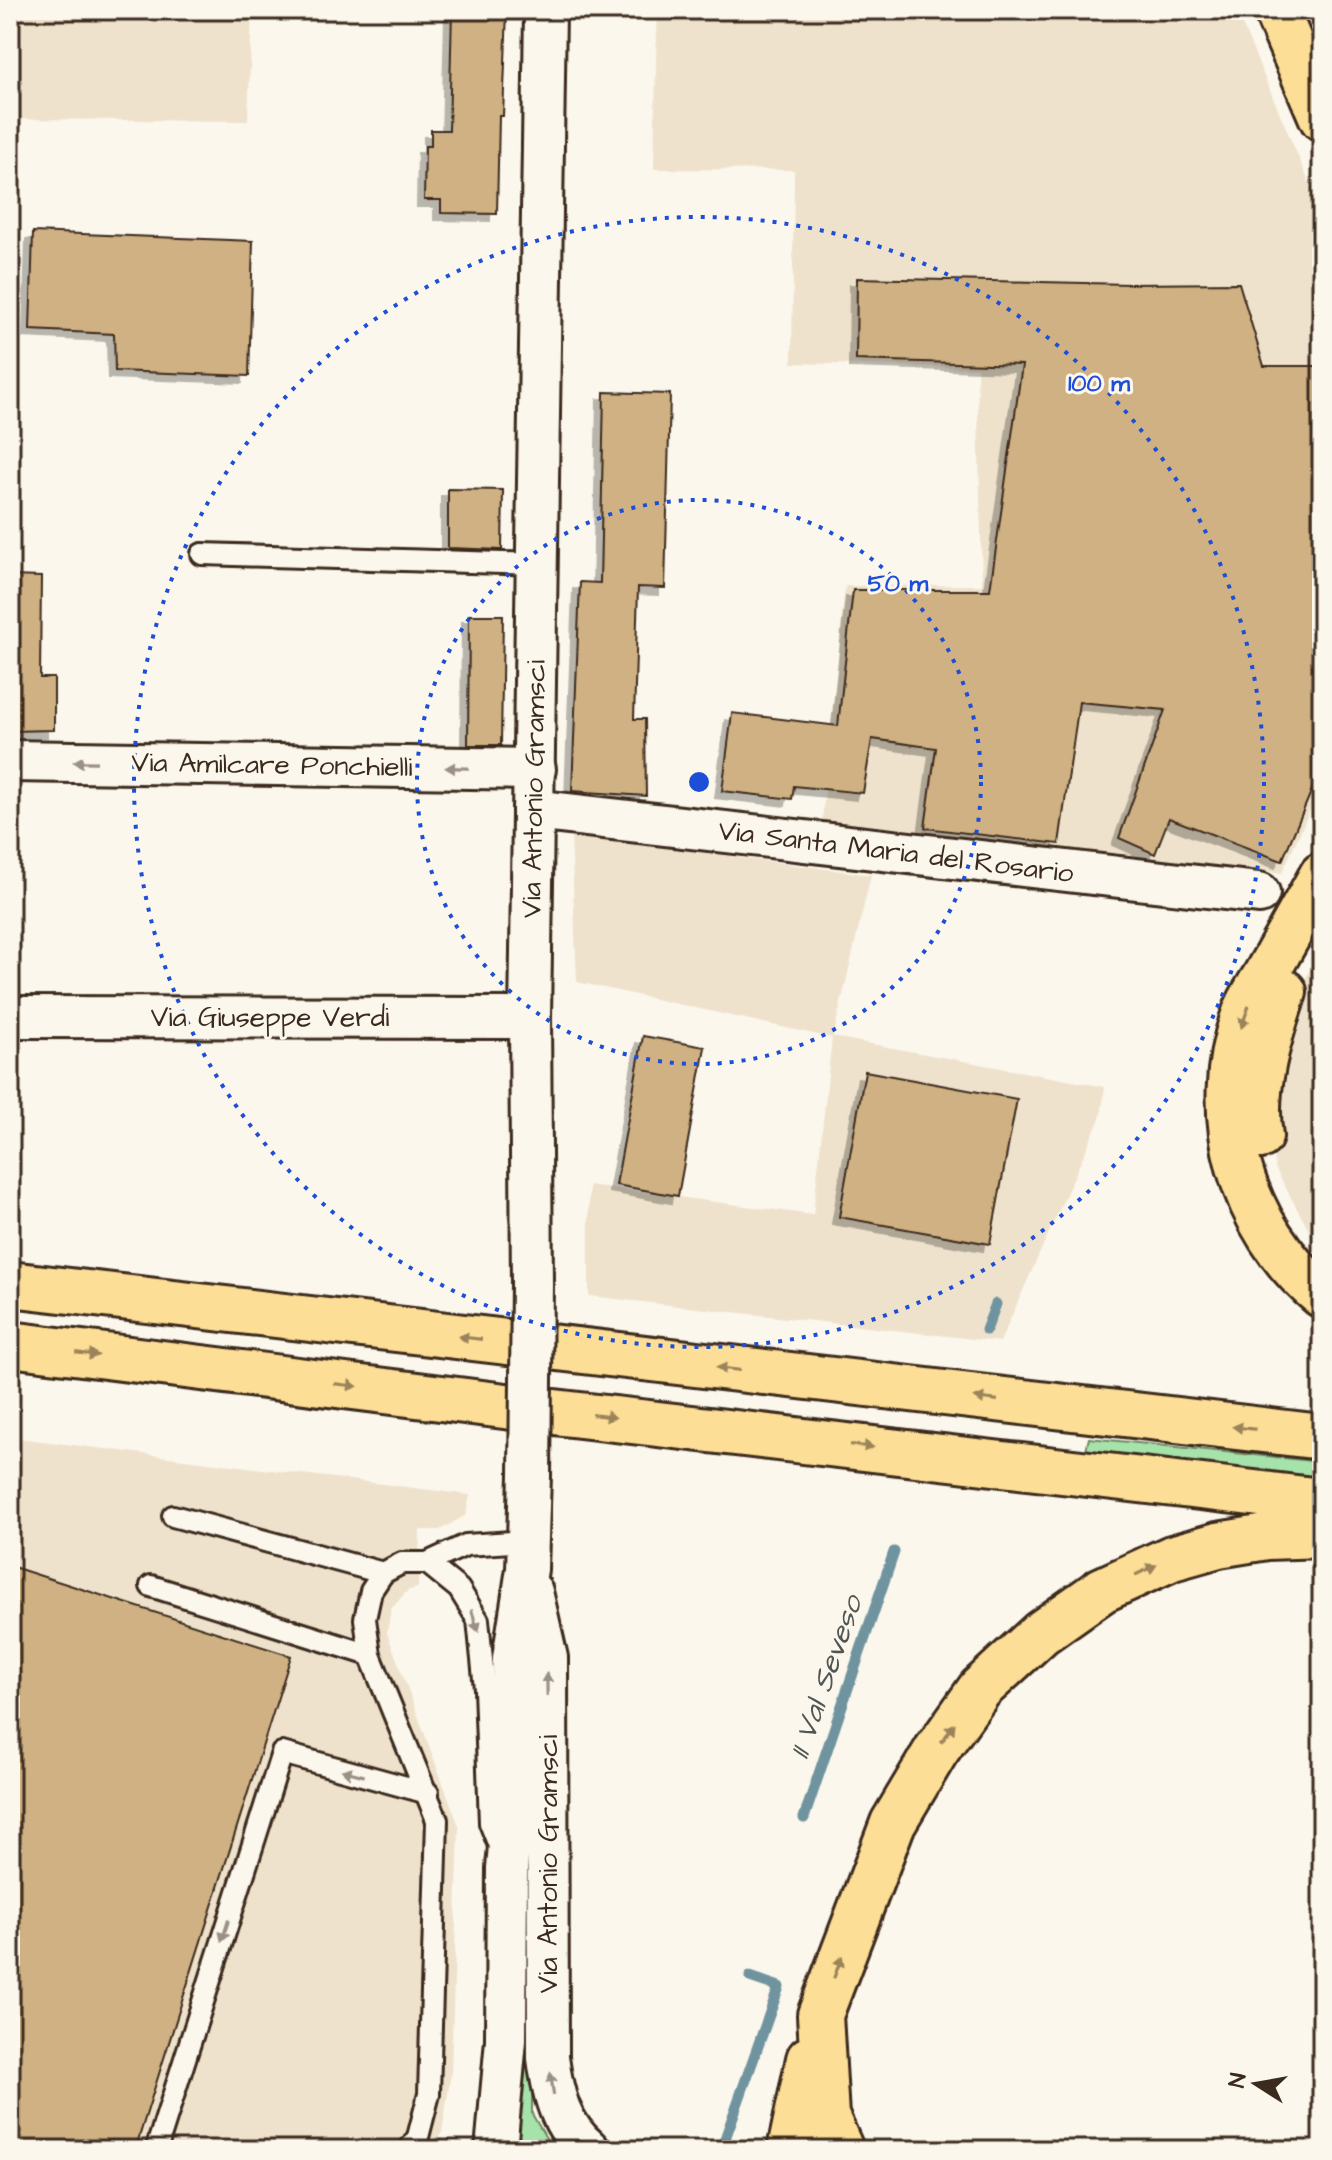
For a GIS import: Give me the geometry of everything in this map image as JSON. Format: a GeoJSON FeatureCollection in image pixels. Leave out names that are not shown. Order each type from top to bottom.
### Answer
{"type":"FeatureCollection","features":[{"type":"Feature","properties":{"kind":"highway"},"geometry":{"type":"LineString","coordinates":[[1276,10],[1322,118]]}},
{"type":"Feature","properties":{"kind":"highway"},"geometry":{"type":"LineString","coordinates":[[1303,10],[1322,55]]}},
{"type":"Feature","properties":{"kind":"highway"},"geometry":{"type":"LineString","coordinates":[[1322,877],[1272,1029],[1256,1114],[1265,1165],[1287,1219],[1322,1260]]}},
{"type":"Feature","properties":{"kind":"highway"},"geometry":{"type":"LineString","coordinates":[[1322,877],[1245,1013],[1233,1062],[1228,1110],[1239,1172],[1264,1228],[1302,1279],[1322,1295]]}},
{"type":"Feature","properties":{"kind":"highway"},"geometry":{"type":"LineString","coordinates":[[10,1284],[1322,1437]]}},
{"type":"Feature","properties":{"kind":"highway"},"geometry":{"type":"LineString","coordinates":[[10,1344],[537,1410],[1322,1501]]}},
{"type":"Feature","properties":{"kind":"highway"},"geometry":{"type":"LineString","coordinates":[[790,2150],[820,2015],[893,1823],[936,1751],[980,1689],[1041,1633],[1102,1590],[1172,1558],[1218,1545],[1267,1537],[1322,1535]]}},
{"type":"Feature","properties":{"kind":"highway"},"geometry":{"type":"LineString","coordinates":[[820,2015],[826,2116],[841,2150]]}},
{"type":"Feature","properties":{"kind":"street","name":"Via Antonio Gramsci"},"geometry":{"type":"LineString","coordinates":[[495,2141],[506,2040],[507,1868],[514,1790],[513,1659],[527,1555],[530,1475],[530,1018],[545,10]]}},
{"type":"Feature","properties":{"kind":"street","name":"Via Amilcare Ponchielli"},"geometry":{"type":"LineString","coordinates":[[10,761],[535,769]]}},
{"type":"Feature","properties":{"kind":"street","name":"Via Santa Maria del Rosario"},"geometry":{"type":"LineString","coordinates":[[533,810],[1259,893]]}},
{"type":"Feature","properties":{"kind":"street","name":"Via Giuseppe Verdi"},"geometry":{"type":"LineString","coordinates":[[10,1017],[530,1018]]}},
{"type":"Feature","properties":{"kind":"street","name":"Via Antonio Gramsci"},"geometry":{"type":"LineString","coordinates":[[527,1555],[547,1658],[548,2058],[553,2095],[563,2119],[589,2150]]}},
{"type":"Feature","properties":{"kind":"lane"},"geometry":{"type":"LineString","coordinates":[[202,554],[537,564]]}},
{"type":"Feature","properties":{"kind":"lane"},"geometry":{"type":"LineString","coordinates":[[173,1516],[383,1573]]}},
{"type":"Feature","properties":{"kind":"lane"},"geometry":{"type":"LineString","coordinates":[[409,2150],[418,2137],[426,2108],[431,2066],[437,1820],[370,1655],[365,1619],[371,1591],[383,1573],[402,1563],[427,1563],[466,1545],[527,1555]]}},
{"type":"Feature","properties":{"kind":"lane"},"geometry":{"type":"LineString","coordinates":[[427,1563],[459,1589],[478,1620],[485,1689],[490,1823],[507,1868]]}},
{"type":"Feature","properties":{"kind":"lane"},"geometry":{"type":"LineString","coordinates":[[151,1586],[370,1655]]}},
{"type":"Feature","properties":{"kind":"lane"},"geometry":{"type":"LineString","coordinates":[[156,2150],[282,1753],[428,1793]]}},
{"type":"Feature","properties":{"kind":"shaded area"},"geometry":{"type":"Polygon","coordinates":[[[10,10],[252,10],[248,121],[10,119],[10,10]]]}},
{"type":"Feature","properties":{"kind":"shaded area"},"geometry":{"type":"Polygon","coordinates":[[[657,10],[1236,10],[1322,213],[1322,783],[1282,873],[822,821],[845,586],[982,585],[977,368],[792,363],[794,170],[654,169],[657,10]]]}},
{"type":"Feature","properties":{"kind":"shaded area"},"geometry":{"type":"Polygon","coordinates":[[[571,835],[871,875],[833,1037],[1105,1087],[1101,1116],[1000,1342],[589,1296],[589,1185],[813,1215],[832,1038],[577,982],[571,835]]]}},
{"type":"Feature","properties":{"kind":"shaded area"},"geometry":{"type":"Polygon","coordinates":[[[1322,943],[1322,1246],[1314,1240],[1275,1168],[1268,1088],[1283,1027],[1322,943]]]}},
{"type":"Feature","properties":{"kind":"shaded area"},"geometry":{"type":"Polygon","coordinates":[[[10,1437],[470,1495],[466,1515],[440,1530],[420,1530],[418,1588],[408,1590],[391,1609],[387,1633],[459,1826],[451,2073],[442,2133],[432,2150],[10,2150],[10,1437]]]}},
{"type":"Feature","properties":{"kind":"green space"},"geometry":{"type":"Polygon","coordinates":[[[1089,1438],[1322,1462],[1322,1479],[1085,1454],[1089,1438]]]}},
{"type":"Feature","properties":{"kind":"green space"},"geometry":{"type":"Polygon","coordinates":[[[532,1949],[532,2114],[553,2150],[514,2150],[523,1950],[532,1949]]]}},
{"type":"Feature","properties":{"kind":"building"},"geometry":{"type":"Polygon","coordinates":[[[452,10],[507,10],[503,116],[499,116],[497,214],[441,213],[441,200],[424,200],[425,146],[431,146],[431,130],[449,130],[452,10]]]}},
{"type":"Feature","properties":{"kind":"building"},"geometry":{"type":"Polygon","coordinates":[[[33,232],[253,241],[249,376],[115,371],[114,334],[30,330],[33,232]]]}},
{"type":"Feature","properties":{"kind":"building"},"geometry":{"type":"Polygon","coordinates":[[[857,278],[1129,284],[1239,283],[1264,366],[1322,366],[1322,766],[1282,861],[1169,818],[1155,854],[1119,838],[1165,710],[1079,702],[1059,844],[925,828],[936,748],[872,739],[863,793],[794,786],[792,799],[722,791],[732,713],[838,726],[853,590],[990,590],[1022,365],[856,360],[857,278]]]}},
{"type":"Feature","properties":{"kind":"building"},"geometry":{"type":"Polygon","coordinates":[[[604,392],[670,394],[665,588],[638,587],[634,719],[645,719],[646,796],[572,791],[580,582],[600,583],[604,392]]]}},
{"type":"Feature","properties":{"kind":"building"},"geometry":{"type":"Polygon","coordinates":[[[448,489],[503,490],[502,550],[448,548],[448,489]]]}},
{"type":"Feature","properties":{"kind":"building"},"geometry":{"type":"Polygon","coordinates":[[[10,576],[41,577],[40,678],[54,678],[54,730],[10,731],[10,576]]]}},
{"type":"Feature","properties":{"kind":"building"},"geometry":{"type":"Polygon","coordinates":[[[469,615],[503,615],[501,745],[468,745],[469,615]]]}},
{"type":"Feature","properties":{"kind":"building"},"geometry":{"type":"Polygon","coordinates":[[[643,1036],[705,1047],[678,1196],[616,1185],[643,1036]]]}},
{"type":"Feature","properties":{"kind":"building"},"geometry":{"type":"Polygon","coordinates":[[[865,1071],[1017,1099],[990,1244],[839,1217],[865,1071]]]}},
{"type":"Feature","properties":{"kind":"building"},"geometry":{"type":"Polygon","coordinates":[[[10,1566],[291,1656],[135,2150],[10,2150],[10,1566]]]}},
{"type":"Feature","properties":{"kind":"waterway"},"geometry":{"type":"LineString","coordinates":[[986,1330],[996,1304]]}},
{"type":"Feature","properties":{"kind":"waterway","name":"11 Val Seveso"},"geometry":{"type":"LineString","coordinates":[[804,1818],[894,1552]]}},
{"type":"Feature","properties":{"kind":"waterway","name":"11 Val Seveso"},"geometry":{"type":"LineString","coordinates":[[721,2150],[779,1987],[750,1977]]}}]}
